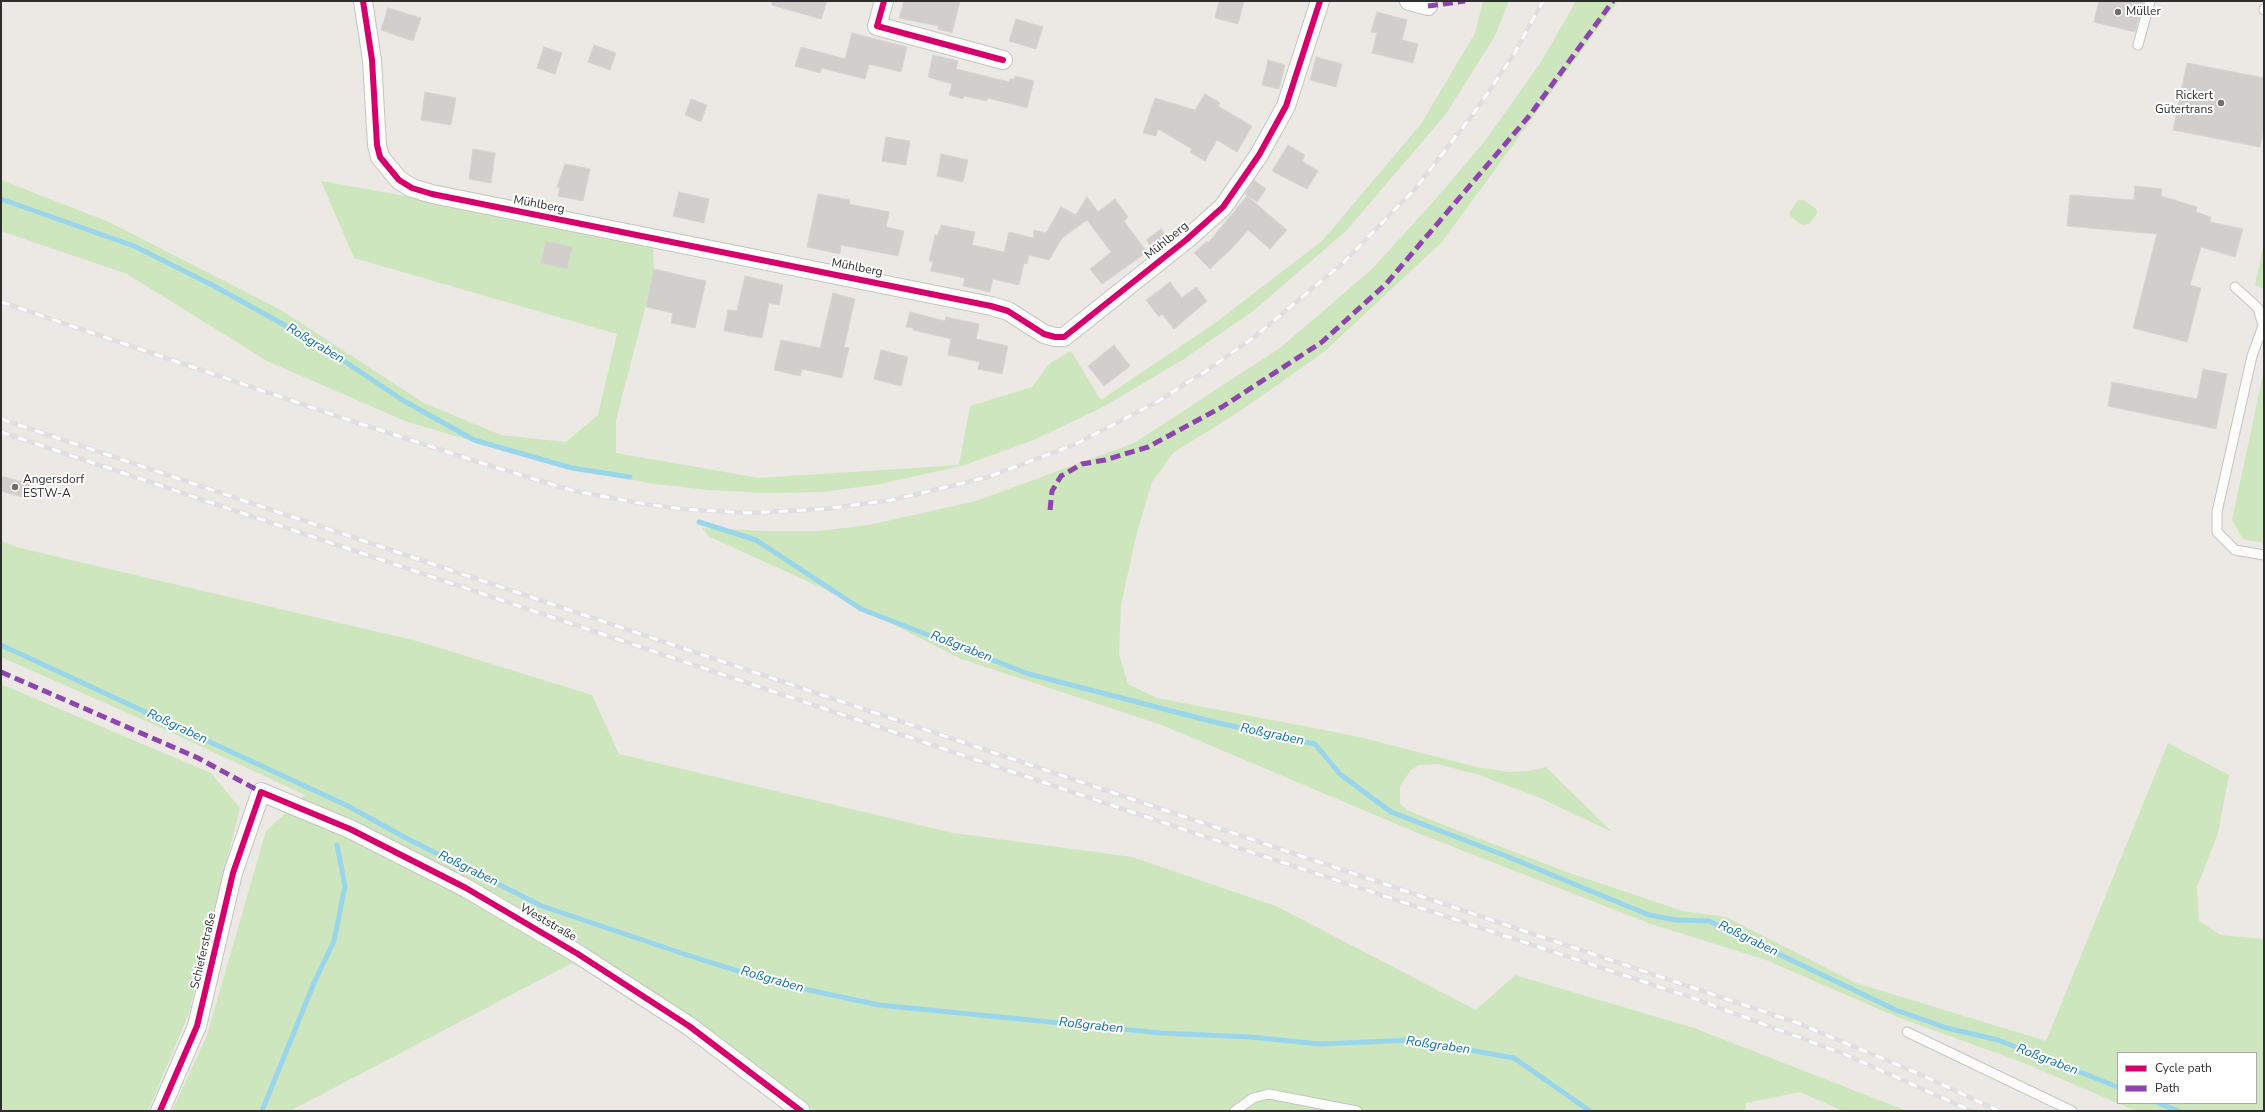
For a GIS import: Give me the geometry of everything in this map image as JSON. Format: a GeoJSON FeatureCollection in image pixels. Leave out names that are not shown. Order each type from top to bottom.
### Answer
{"type":"FeatureCollection","features":[{"type":"Feature","properties":{"kind":"street","name":"Mühlberg"},"geometry":{"type":"LineString","coordinates":[[363,1],[372,60],[377,145],[380,157],[399,180],[412,188],[439,196],[991,306],[1008,311],[1044,334],[1055,337],[1064,337],[1186,240],[1223,207],[1259,155],[1286,106],[1320,1]]}},
{"type":"Feature","properties":{"kind":"street"},"geometry":{"type":"LineString","coordinates":[[884,1],[877,26],[1004,60]]}},
{"type":"Feature","properties":{"kind":"street"},"geometry":{"type":"LineString","coordinates":[[1409,1],[1428,6]]}},
{"type":"Feature","properties":{"kind":"street","name":"Schieferstraße"},"geometry":{"type":"LineString","coordinates":[[160,1111],[197,1026],[233,873],[261,792]]}},
{"type":"Feature","properties":{"kind":"street","name":"Weststraße"},"geometry":{"type":"LineString","coordinates":[[261,792],[364,836],[466,888],[572,950],[688,1026],[801,1111]]}},
{"type":"Feature","properties":{"kind":"lane"},"geometry":{"type":"LineString","coordinates":[[2138,45],[2150,1]]}},
{"type":"Feature","properties":{"kind":"lane"},"geometry":{"type":"LineString","coordinates":[[2235,287],[2258,308],[2263,326],[2252,356],[2217,512],[2217,532],[2235,550],[2264,555]]}},
{"type":"Feature","properties":{"kind":"lane"},"geometry":{"type":"LineString","coordinates":[[1908,1032],[2072,1111]]}},
{"type":"Feature","properties":{"kind":"lane"},"geometry":{"type":"LineString","coordinates":[[1235,1111],[1253,1098],[1269,1094],[1335,1109],[1357,1111]]}},
{"type":"Feature","properties":{"kind":"green space"},"geometry":{"type":"Polygon","coordinates":[[[1483,1],[1509,1],[1495,36],[1446,114],[1346,231],[1253,311],[1184,359],[1103,407],[1036,439],[965,465],[880,484],[824,492],[766,493],[708,490],[648,483],[542,462],[405,421],[267,361],[127,274],[1,231],[1,180],[109,222],[281,310],[424,403],[501,435],[566,442],[598,415],[617,334],[354,258],[321,181],[653,240],[654,274],[616,420],[616,453],[759,478],[959,465],[970,406],[1032,387],[1050,363],[1071,351],[1101,400],[1215,323],[1322,241],[1421,124],[1475,33],[1483,1]]]}},
{"type":"Feature","properties":{"kind":"green space"},"geometry":{"type":"Polygon","coordinates":[[[1576,1],[1618,1],[1442,242],[1324,352],[1243,409],[1173,453],[1152,482],[1136,536],[1121,605],[1119,654],[1128,684],[1157,698],[1355,736],[1477,767],[1509,772],[1528,771],[1546,767],[1612,832],[1538,797],[1479,775],[1438,764],[1419,765],[1411,770],[1400,786],[1400,804],[1409,811],[1567,872],[1683,911],[1726,917],[1856,983],[2046,1041],[2168,743],[2229,775],[2218,833],[2197,887],[2199,921],[2221,935],[2264,939],[2264,1111],[2136,1111],[2120,1104],[2257,1104],[2257,1052],[2117,1052],[2117,1103],[2024,1063],[1897,1017],[1766,960],[1651,924],[1420,834],[1162,725],[961,659],[820,587],[708,536],[702,528],[765,531],[819,531],[869,525],[976,501],[1134,443],[1280,348],[1372,269],[1433,202],[1485,141],[1541,62],[1576,1]]]}},
{"type":"Feature","properties":{"kind":"green space"},"geometry":{"type":"Polygon","coordinates":[[[1798,200],[1804,200],[1816,209],[1817,214],[1809,224],[1802,225],[1790,216],[1790,212],[1798,200]]]}},
{"type":"Feature","properties":{"kind":"green space"},"geometry":{"type":"Polygon","coordinates":[[[2264,243],[2264,289],[2255,285],[2264,243]]]}},
{"type":"Feature","properties":{"kind":"green space"},"geometry":{"type":"Polygon","coordinates":[[[2264,370],[2264,543],[2243,539],[2232,520],[2264,370]]]}},
{"type":"Feature","properties":{"kind":"green space"},"geometry":{"type":"Polygon","coordinates":[[[1,541],[20,548],[417,641],[592,695],[619,754],[953,833],[1132,857],[1276,906],[1476,1010],[1515,975],[1694,1028],[1907,1111],[1843,1111],[1800,1092],[1746,1103],[1745,1111],[815,1111],[682,1011],[593,952],[290,1111],[172,1111],[207,1035],[266,831],[305,795],[157,726],[1,657],[1,541]]]}},
{"type":"Feature","properties":{"kind":"green space"},"geometry":{"type":"Polygon","coordinates":[[[1,684],[211,773],[240,808],[189,1013],[148,1111],[1,1111],[1,684]]]}},
{"type":"Feature","properties":{"kind":"building"},"geometry":{"type":"Polygon","coordinates":[[[772,1],[827,1],[821,19],[772,5],[772,1]]]}},
{"type":"Feature","properties":{"kind":"building"},"geometry":{"type":"Polygon","coordinates":[[[904,1],[960,1],[952,33],[938,29],[939,26],[899,18],[904,1]]]}},
{"type":"Feature","properties":{"kind":"building"},"geometry":{"type":"Polygon","coordinates":[[[1219,1],[1244,1],[1238,24],[1215,18],[1219,1]]]}},
{"type":"Feature","properties":{"kind":"building","name":"Müller"},"geometry":{"type":"Polygon","coordinates":[[[2099,1],[2143,1],[2135,32],[2094,22],[2099,1]]]}},
{"type":"Feature","properties":{"kind":"building"},"geometry":{"type":"Polygon","coordinates":[[[388,8],[421,18],[413,41],[381,30],[388,8]]]}},
{"type":"Feature","properties":{"kind":"building"},"geometry":{"type":"Polygon","coordinates":[[[1377,12],[1407,20],[1402,40],[1418,44],[1413,63],[1372,53],[1377,33],[1371,32],[1377,12]]]}},
{"type":"Feature","properties":{"kind":"building"},"geometry":{"type":"Polygon","coordinates":[[[1016,19],[1043,27],[1036,49],[1009,41],[1016,19]]]}},
{"type":"Feature","properties":{"kind":"building"},"geometry":{"type":"Polygon","coordinates":[[[852,33],[907,47],[901,72],[869,64],[865,79],[822,68],[820,73],[795,66],[801,47],[845,59],[852,33]]]}},
{"type":"Feature","properties":{"kind":"building"},"geometry":{"type":"Polygon","coordinates":[[[594,45],[616,53],[610,70],[588,62],[594,45]]]}},
{"type":"Feature","properties":{"kind":"building"},"geometry":{"type":"Polygon","coordinates":[[[544,47],[562,53],[555,74],[537,68],[544,47]]]}},
{"type":"Feature","properties":{"kind":"building"},"geometry":{"type":"Polygon","coordinates":[[[933,55],[958,61],[956,69],[1009,82],[1010,79],[1014,79],[1015,76],[1034,81],[1027,108],[988,98],[987,101],[964,96],[963,99],[949,95],[952,84],[928,77],[933,55]]]}},
{"type":"Feature","properties":{"kind":"building"},"geometry":{"type":"Polygon","coordinates":[[[1316,57],[1342,64],[1336,87],[1310,80],[1316,57]]]}},
{"type":"Feature","properties":{"kind":"building"},"geometry":{"type":"Polygon","coordinates":[[[1268,60],[1285,65],[1279,89],[1262,85],[1268,60]]]}},
{"type":"Feature","properties":{"kind":"building","name":"Rickert Gütertrans"},"geometry":{"type":"Polygon","coordinates":[[[2187,63],[2264,78],[2264,127],[2260,147],[2173,130],[2187,63]]]}},
{"type":"Feature","properties":{"kind":"building"},"geometry":{"type":"Polygon","coordinates":[[[425,92],[456,98],[451,125],[421,120],[425,92]]]}},
{"type":"Feature","properties":{"kind":"building"},"geometry":{"type":"Polygon","coordinates":[[[1205,94],[1220,103],[1218,106],[1252,126],[1237,152],[1217,140],[1205,161],[1190,152],[1192,149],[1158,129],[1156,136],[1143,133],[1155,98],[1195,110],[1205,94]]]}},
{"type":"Feature","properties":{"kind":"building"},"geometry":{"type":"Polygon","coordinates":[[[691,99],[707,105],[701,122],[685,115],[691,99]]]}},
{"type":"Feature","properties":{"kind":"building"},"geometry":{"type":"Polygon","coordinates":[[[886,137],[910,141],[906,165],[882,161],[886,137]]]}},
{"type":"Feature","properties":{"kind":"building"},"geometry":{"type":"Polygon","coordinates":[[[1288,145],[1305,155],[1302,161],[1318,171],[1307,189],[1272,171],[1288,145]]]}},
{"type":"Feature","properties":{"kind":"building"},"geometry":{"type":"Polygon","coordinates":[[[473,149],[495,153],[491,183],[469,179],[473,149]]]}},
{"type":"Feature","properties":{"kind":"building"},"geometry":{"type":"Polygon","coordinates":[[[941,154],[968,160],[963,182],[937,176],[941,154]]]}},
{"type":"Feature","properties":{"kind":"building"},"geometry":{"type":"Polygon","coordinates":[[[565,164],[590,169],[583,201],[558,196],[560,188],[557,187],[565,164]]]}},
{"type":"Feature","properties":{"kind":"building"},"geometry":{"type":"Polygon","coordinates":[[[1254,180],[1266,189],[1257,202],[1245,194],[1254,180]]]}},
{"type":"Feature","properties":{"kind":"building"},"geometry":{"type":"Polygon","coordinates":[[[2135,186],[2162,189],[2161,196],[2197,207],[2196,212],[2211,217],[2210,222],[2243,229],[2235,257],[2201,247],[2190,285],[2201,288],[2187,342],[2133,328],[2157,234],[2067,226],[2070,195],[2134,200],[2135,186]]]}},
{"type":"Feature","properties":{"kind":"building"},"geometry":{"type":"Polygon","coordinates":[[[679,192],[709,199],[704,223],[673,216],[679,192]]]}},
{"type":"Feature","properties":{"kind":"building"},"geometry":{"type":"Polygon","coordinates":[[[818,194],[850,200],[849,204],[889,212],[886,227],[904,231],[898,256],[841,245],[840,254],[807,247],[818,194]]]}},
{"type":"Feature","properties":{"kind":"building"},"geometry":{"type":"Polygon","coordinates":[[[1247,196],[1287,230],[1270,249],[1248,230],[1210,269],[1194,253],[1207,241],[1208,243],[1247,196]]]}},
{"type":"Feature","properties":{"kind":"building"},"geometry":{"type":"Polygon","coordinates":[[[1087,197],[1098,212],[1115,199],[1128,217],[1124,221],[1147,252],[1102,284],[1090,269],[1111,252],[1087,220],[1062,238],[1049,260],[1029,255],[1027,264],[1024,263],[1019,285],[993,279],[990,292],[963,286],[965,278],[931,271],[933,261],[929,261],[935,235],[938,235],[941,225],[975,232],[972,245],[1004,252],[1009,232],[1033,238],[1034,230],[1046,233],[1061,207],[1076,215],[1087,197]]]}},
{"type":"Feature","properties":{"kind":"building"},"geometry":{"type":"Polygon","coordinates":[[[1161,229],[1169,240],[1155,251],[1146,240],[1161,229]]]}},
{"type":"Feature","properties":{"kind":"building"},"geometry":{"type":"Polygon","coordinates":[[[546,241],[572,247],[567,269],[541,263],[546,241]]]}},
{"type":"Feature","properties":{"kind":"building"},"geometry":{"type":"Polygon","coordinates":[[[654,269],[706,281],[695,328],[671,323],[673,313],[646,307],[654,269]]]}},
{"type":"Feature","properties":{"kind":"building"},"geometry":{"type":"Polygon","coordinates":[[[745,276],[783,285],[779,305],[769,303],[762,338],[724,331],[728,310],[737,311],[745,276]]]}},
{"type":"Feature","properties":{"kind":"building"},"geometry":{"type":"Polygon","coordinates":[[[1170,282],[1182,298],[1196,287],[1207,301],[1174,329],[1162,314],[1159,317],[1146,300],[1170,282]]]}},
{"type":"Feature","properties":{"kind":"building"},"geometry":{"type":"Polygon","coordinates":[[[833,293],[855,299],[844,347],[849,348],[842,378],[802,369],[800,376],[774,370],[781,340],[820,348],[833,293]]]}},
{"type":"Feature","properties":{"kind":"building"},"geometry":{"type":"Polygon","coordinates":[[[910,312],[945,321],[946,317],[979,324],[976,339],[1008,346],[1002,374],[978,369],[980,362],[948,355],[951,339],[906,327],[910,312]]]}},
{"type":"Feature","properties":{"kind":"building"},"geometry":{"type":"Polygon","coordinates":[[[1114,345],[1130,366],[1104,386],[1088,366],[1114,345]]]}},
{"type":"Feature","properties":{"kind":"building"},"geometry":{"type":"Polygon","coordinates":[[[881,350],[908,357],[901,386],[874,379],[881,350]]]}},
{"type":"Feature","properties":{"kind":"building"},"geometry":{"type":"Polygon","coordinates":[[[2203,369],[2227,374],[2216,429],[2108,406],[2112,382],[2197,399],[2203,369]]]}},
{"type":"Feature","properties":{"kind":"building","name":"Angersdorf ESTW-A"},"geometry":{"type":"Polygon","coordinates":[[[1,476],[30,484],[26,498],[1,491],[1,476]]]}},
{"type":"Feature","properties":{"kind":"waterway","name":"Roßgraben"},"geometry":{"type":"LineString","coordinates":[[1,199],[134,246],[214,286],[317,343],[404,401],[474,440],[572,468],[630,477]]}},
{"type":"Feature","properties":{"kind":"waterway","name":"Roßgraben"},"geometry":{"type":"LineString","coordinates":[[699,522],[756,540],[861,609],[1029,674],[1214,722],[1315,744],[1340,774],[1391,812],[1506,856],[1649,915],[1676,920],[1709,921],[1896,1010],[1947,1028],[1998,1040],[2117,1087]]}},
{"type":"Feature","properties":{"kind":"waterway","name":"Roßgraben"},"geometry":{"type":"LineString","coordinates":[[1,645],[348,806],[406,838],[542,906],[687,955],[776,983],[879,1005],[1161,1033],[1250,1037],[1320,1044],[1413,1040],[1514,1058],[1590,1111]]}},
{"type":"Feature","properties":{"kind":"waterway"},"geometry":{"type":"LineString","coordinates":[[262,1111],[314,983],[334,941],[345,886],[337,845]]}},
{"type":"Feature","properties":{"kind":"waterway","name":"Roßgraben"},"geometry":{"type":"LineString","coordinates":[[2161,1104],[2179,1111]]}},
{"type":"Feature","properties":{"kind":"railway"},"geometry":{"type":"LineString","coordinates":[[1,302],[343,418],[574,491],[682,509],[748,513],[824,509],[892,500],[988,477],[1076,444],[1155,403],[1206,371],[1253,338],[1343,263],[1416,188],[1477,109],[1514,54],[1543,1]]}},
{"type":"Feature","properties":{"kind":"railway"},"geometry":{"type":"LineString","coordinates":[[1,419],[1795,1022],[1917,1073],[1999,1111]]}},
{"type":"Feature","properties":{"kind":"railway"},"geometry":{"type":"LineString","coordinates":[[1,432],[1236,847],[1693,998],[1844,1054],[1972,1111]]}},
{"type":"Feature","properties":{"kind":"marked path"},"geometry":{"type":"LineString","coordinates":[[1428,6],[1465,1]]}},
{"type":"Feature","properties":{"kind":"marked path"},"geometry":{"type":"LineString","coordinates":[[1050,510],[1052,491],[1061,476],[1082,464],[1105,460],[1148,447],[1222,407],[1322,342],[1386,284],[1530,115],[1613,1]]}},
{"type":"Feature","properties":{"kind":"marked path"},"geometry":{"type":"LineString","coordinates":[[1,672],[198,758],[261,792]]}},
{"type":"Feature","properties":{"kind":"cycle path"},"geometry":{"type":"LineString","coordinates":[[363,1],[372,60],[377,145],[380,157],[399,180],[412,188],[432,194],[991,306],[1008,311],[1044,334],[1055,337],[1064,337],[1186,240],[1223,207],[1259,155],[1286,106],[1320,1]]}},
{"type":"Feature","properties":{"kind":"cycle path"},"geometry":{"type":"LineString","coordinates":[[884,1],[877,26],[1003,60]]}},
{"type":"Feature","properties":{"kind":"cycle path"},"geometry":{"type":"LineString","coordinates":[[160,1111],[197,1026],[233,873],[261,792],[350,829],[466,888],[578,954],[689,1026],[801,1111]]}},
{"type":"Feature","properties":{"kind":"place","name":"Müller"},"geometry":{"type":"Point","coordinates":[2118,12]}},
{"type":"Feature","properties":{"kind":"place","name":"Rickert Gütertrans"},"geometry":{"type":"Point","coordinates":[2221,103]}},
{"type":"Feature","properties":{"kind":"place","name":"Angersdorf ESTW-A"},"geometry":{"type":"Point","coordinates":[15,487]}}]}
